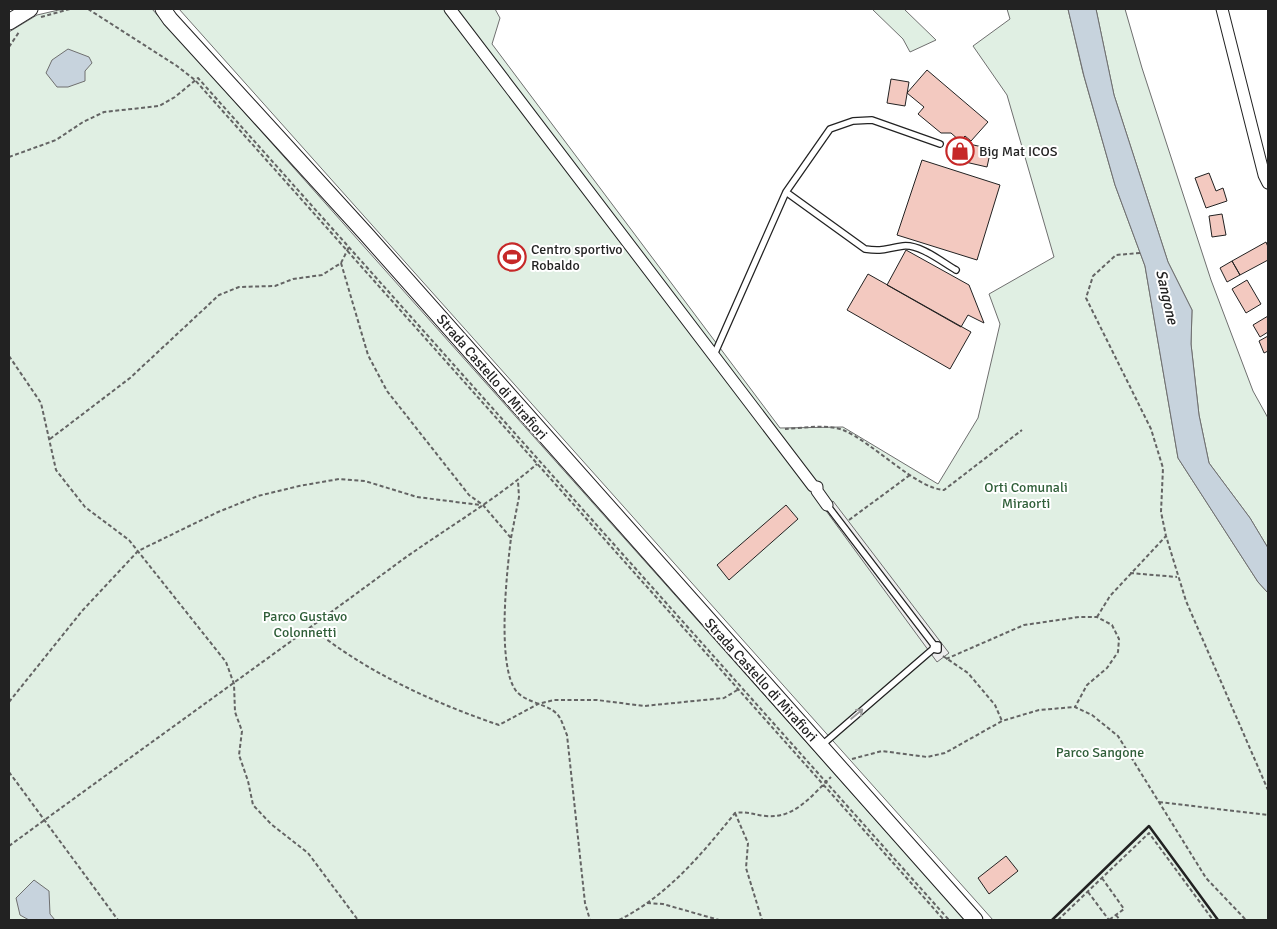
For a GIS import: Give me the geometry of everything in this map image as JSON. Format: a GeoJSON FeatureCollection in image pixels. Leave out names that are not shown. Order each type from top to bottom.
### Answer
{"type":"FeatureCollection","features":[{"type":"Feature","properties":{"kind":"street","name":"Strada Castello di Mirafiori"},"geometry":{"type":"LineString","coordinates":[[450,9],[828,505]]}},
{"type":"Feature","properties":{"kind":"street"},"geometry":{"type":"LineString","coordinates":[[1222,9],[1264,175],[1268,182]]}},
{"type":"Feature","properties":{"kind":"street","name":"Strada Castello di Mirafiori"},"geometry":{"type":"LineString","coordinates":[[164,12],[373,241],[975,920]]}},
{"type":"Feature","properties":{"kind":"street"},"geometry":{"type":"LineString","coordinates":[[16,24],[35,13]]}},
{"type":"Feature","properties":{"kind":"lane"},"geometry":{"type":"LineString","coordinates":[[714,354],[786,192],[830,129],[853,121],[872,120],[940,144]]}},
{"type":"Feature","properties":{"kind":"lane"},"geometry":{"type":"LineString","coordinates":[[786,192],[865,249],[881,252],[905,246],[917,248],[956,270]]}},
{"type":"Feature","properties":{"kind":"lane","name":"Strada Castello di Mirafiori"},"geometry":{"type":"LineString","coordinates":[[820,746],[934,647],[828,505]]}},
{"type":"Feature","properties":{"kind":"path"},"geometry":{"type":"LineString","coordinates":[[35,13],[70,9]]}},
{"type":"Feature","properties":{"kind":"path"},"geometry":{"type":"LineString","coordinates":[[88,9],[177,66],[195,80],[944,920]]}},
{"type":"Feature","properties":{"kind":"path"},"geometry":{"type":"LineString","coordinates":[[9,47],[16,24]]}},
{"type":"Feature","properties":{"kind":"path"},"geometry":{"type":"LineString","coordinates":[[9,157],[56,140],[83,122],[104,112],[158,106],[175,97],[198,78],[949,920]]}},
{"type":"Feature","properties":{"kind":"path"},"geometry":{"type":"LineString","coordinates":[[50,439],[130,378],[218,294],[239,287],[275,286],[293,279],[322,275],[341,263],[349,247]]}},
{"type":"Feature","properties":{"kind":"path"},"geometry":{"type":"LineString","coordinates":[[1140,253],[1116,255],[1093,276],[1086,298],[1151,429],[1163,468],[1161,512],[1178,577],[1221,687],[1268,790]]}},
{"type":"Feature","properties":{"kind":"path"},"geometry":{"type":"LineString","coordinates":[[341,263],[368,355],[387,390],[468,495],[483,505],[511,538]]}},
{"type":"Feature","properties":{"kind":"path"},"geometry":{"type":"LineString","coordinates":[[9,356],[41,403],[56,470],[85,507],[130,540],[226,662],[234,684],[235,712],[242,731],[239,755],[253,805],[272,824],[308,853],[358,920]]}},
{"type":"Feature","properties":{"kind":"path"},"geometry":{"type":"LineString","coordinates":[[774,434],[785,429],[841,429],[878,450],[928,487],[944,490],[1022,430]]}},
{"type":"Feature","properties":{"kind":"path"},"geometry":{"type":"LineString","coordinates":[[9,846],[312,628],[404,559],[518,480],[540,462]]}},
{"type":"Feature","properties":{"kind":"path"},"geometry":{"type":"LineString","coordinates":[[843,525],[910,475]]}},
{"type":"Feature","properties":{"kind":"path"},"geometry":{"type":"LineString","coordinates":[[9,702],[82,611],[138,551],[218,512],[258,496],[338,479],[365,481],[416,497],[452,503],[483,505]]}},
{"type":"Feature","properties":{"kind":"path"},"geometry":{"type":"LineString","coordinates":[[518,480],[519,498],[511,538],[504,595],[505,649],[509,675],[518,692],[557,714],[567,735],[585,903],[590,920]]}},
{"type":"Feature","properties":{"kind":"path"},"geometry":{"type":"LineString","coordinates":[[1097,617],[1110,596],[1166,536]]}},
{"type":"Feature","properties":{"kind":"path"},"geometry":{"type":"LineString","coordinates":[[1130,573],[1178,577]]}},
{"type":"Feature","properties":{"kind":"path"},"geometry":{"type":"LineString","coordinates":[[1002,721],[995,705],[968,673],[946,659],[1024,625],[1079,617],[1097,617],[1112,625],[1119,639],[1118,652],[1107,668],[1087,685],[1075,707]]}},
{"type":"Feature","properties":{"kind":"path"},"geometry":{"type":"LineString","coordinates":[[312,628],[334,646],[434,700],[499,725],[538,704],[554,700],[597,700],[644,706],[724,698],[741,687]]}},
{"type":"Feature","properties":{"kind":"path"},"geometry":{"type":"LineString","coordinates":[[619,920],[647,903],[684,873],[735,813],[748,811],[765,816],[785,816],[810,800],[847,762],[861,755],[882,751],[927,757],[945,753],[1002,721],[1039,710],[1075,707],[1092,716],[1118,736],[1206,878],[1246,920]]}},
{"type":"Feature","properties":{"kind":"path"},"geometry":{"type":"LineString","coordinates":[[9,772],[43,821],[118,920]]}},
{"type":"Feature","properties":{"kind":"path"},"geometry":{"type":"LineString","coordinates":[[1159,802],[1268,815]]}},
{"type":"Feature","properties":{"kind":"path"},"geometry":{"type":"LineString","coordinates":[[735,813],[748,843],[746,868],[762,920]]}},
{"type":"Feature","properties":{"kind":"path"},"geometry":{"type":"LineString","coordinates":[[1058,920],[1149,833],[1213,920]]}},
{"type":"Feature","properties":{"kind":"path"},"geometry":{"type":"LineString","coordinates":[[1088,892],[1109,920],[1124,909],[1102,878]]}},
{"type":"Feature","properties":{"kind":"path"},"geometry":{"type":"LineString","coordinates":[[647,903],[663,904],[719,920]]}},
{"type":"Feature","properties":{"kind":"path"},"geometry":{"type":"LineString","coordinates":[[1116,915],[1120,920]]}},
{"type":"Feature","properties":{"kind":"green space","name":"Parco Gustavo Colonnetti"},"geometry":{"type":"Polygon","coordinates":[[[63,9],[152,9],[965,920],[9,920],[9,32],[37,15],[63,9]]]}},
{"type":"Feature","properties":{"kind":"green space","name":"Parco Sangone"},"geometry":{"type":"Polygon","coordinates":[[[179,9],[495,9],[500,18],[492,44],[780,428],[843,427],[938,484],[978,418],[1000,324],[989,294],[1054,257],[1007,95],[973,46],[1010,19],[1007,9],[1068,9],[1083,73],[1115,185],[1145,266],[1178,458],[1258,582],[1268,593],[1268,920],[993,920],[179,9]]]}},
{"type":"Feature","properties":{"kind":"green space"},"geometry":{"type":"Polygon","coordinates":[[[872,9],[904,9],[936,40],[910,52],[903,39],[872,9]]]}},
{"type":"Feature","properties":{"kind":"green space"},"geometry":{"type":"Polygon","coordinates":[[[1096,9],[1125,9],[1142,68],[1211,280],[1253,391],[1268,418],[1268,548],[1250,518],[1209,463],[1199,415],[1191,344],[1192,310],[1168,262],[1114,95],[1096,9]]]}},
{"type":"Feature","properties":{"kind":"shaded area"},"geometry":{"type":"Polygon","coordinates":[[[833,501],[949,653],[937,662],[824,508],[833,501]]]}},
{"type":"Feature","properties":{"kind":"water","name":"Sangone"},"geometry":{"type":"Polygon","coordinates":[[[1068,9],[1096,9],[1114,95],[1168,262],[1192,310],[1191,344],[1199,415],[1209,463],[1250,518],[1268,548],[1268,593],[1258,582],[1178,458],[1145,266],[1115,185],[1084,76],[1068,9]]]}},
{"type":"Feature","properties":{"kind":"water"},"geometry":{"type":"Polygon","coordinates":[[[68,49],[89,57],[92,63],[85,71],[85,81],[68,87],[57,87],[46,73],[52,60],[68,49]]]}},
{"type":"Feature","properties":{"kind":"water"},"geometry":{"type":"Polygon","coordinates":[[[34,880],[49,891],[50,914],[55,920],[29,920],[20,915],[16,898],[34,880]]]}},
{"type":"Feature","properties":{"kind":"building"},"geometry":{"type":"Polygon","coordinates":[[[927,70],[988,122],[971,141],[965,136],[960,141],[951,133],[941,133],[918,114],[924,107],[907,93],[927,70]]]}},
{"type":"Feature","properties":{"kind":"building"},"geometry":{"type":"Polygon","coordinates":[[[891,79],[909,82],[905,106],[887,103],[891,79]]]}},
{"type":"Feature","properties":{"kind":"building"},"geometry":{"type":"Polygon","coordinates":[[[952,140],[991,149],[987,167],[948,158],[952,140]]]}},
{"type":"Feature","properties":{"kind":"building"},"geometry":{"type":"Polygon","coordinates":[[[922,160],[1000,185],[977,260],[897,235],[922,160]]]}},
{"type":"Feature","properties":{"kind":"building"},"geometry":{"type":"Polygon","coordinates":[[[1209,173],[1216,191],[1223,188],[1227,201],[1206,208],[1195,178],[1209,173]]]}},
{"type":"Feature","properties":{"kind":"building"},"geometry":{"type":"Polygon","coordinates":[[[1222,214],[1226,235],[1212,237],[1209,216],[1222,214]]]}},
{"type":"Feature","properties":{"kind":"building"},"geometry":{"type":"Polygon","coordinates":[[[1266,242],[1268,260],[1240,275],[1232,261],[1266,242]]]}},
{"type":"Feature","properties":{"kind":"building"},"geometry":{"type":"Polygon","coordinates":[[[906,250],[969,285],[984,323],[968,315],[961,327],[887,285],[906,250]]]}},
{"type":"Feature","properties":{"kind":"building"},"geometry":{"type":"Polygon","coordinates":[[[1232,261],[1240,275],[1227,282],[1220,268],[1232,261]]]}},
{"type":"Feature","properties":{"kind":"building"},"geometry":{"type":"Polygon","coordinates":[[[868,274],[971,332],[950,369],[847,310],[868,274]]]}},
{"type":"Feature","properties":{"kind":"building"},"geometry":{"type":"Polygon","coordinates":[[[1247,280],[1261,304],[1246,313],[1232,289],[1247,280]]]}},
{"type":"Feature","properties":{"kind":"building"},"geometry":{"type":"Polygon","coordinates":[[[1268,316],[1268,332],[1260,337],[1253,325],[1268,316]]]}},
{"type":"Feature","properties":{"kind":"building"},"geometry":{"type":"Polygon","coordinates":[[[1268,336],[1268,351],[1264,353],[1259,341],[1268,336]]]}},
{"type":"Feature","properties":{"kind":"building"},"geometry":{"type":"Polygon","coordinates":[[[786,505],[798,519],[729,580],[717,565],[786,505]]]}},
{"type":"Feature","properties":{"kind":"building"},"geometry":{"type":"Polygon","coordinates":[[[1006,856],[1018,871],[989,894],[978,878],[1006,856]]]}},
{"type":"Feature","properties":{"kind":"wall"},"geometry":{"type":"LineString","coordinates":[[1052,920],[1149,826],[1218,920]]}},
{"type":"Feature","properties":{"kind":"place","name":"Big Mat ICOS"},"geometry":{"type":"Point","coordinates":[960,151]}},
{"type":"Feature","properties":{"kind":"place","name":"Centro sportivo Robaldo"},"geometry":{"type":"Point","coordinates":[512,257]}},
{"type":"Feature","properties":{"kind":"park label","name":"Orti Comunali Miraorti"},"geometry":{"type":"Point","coordinates":[1026,496]}}]}
